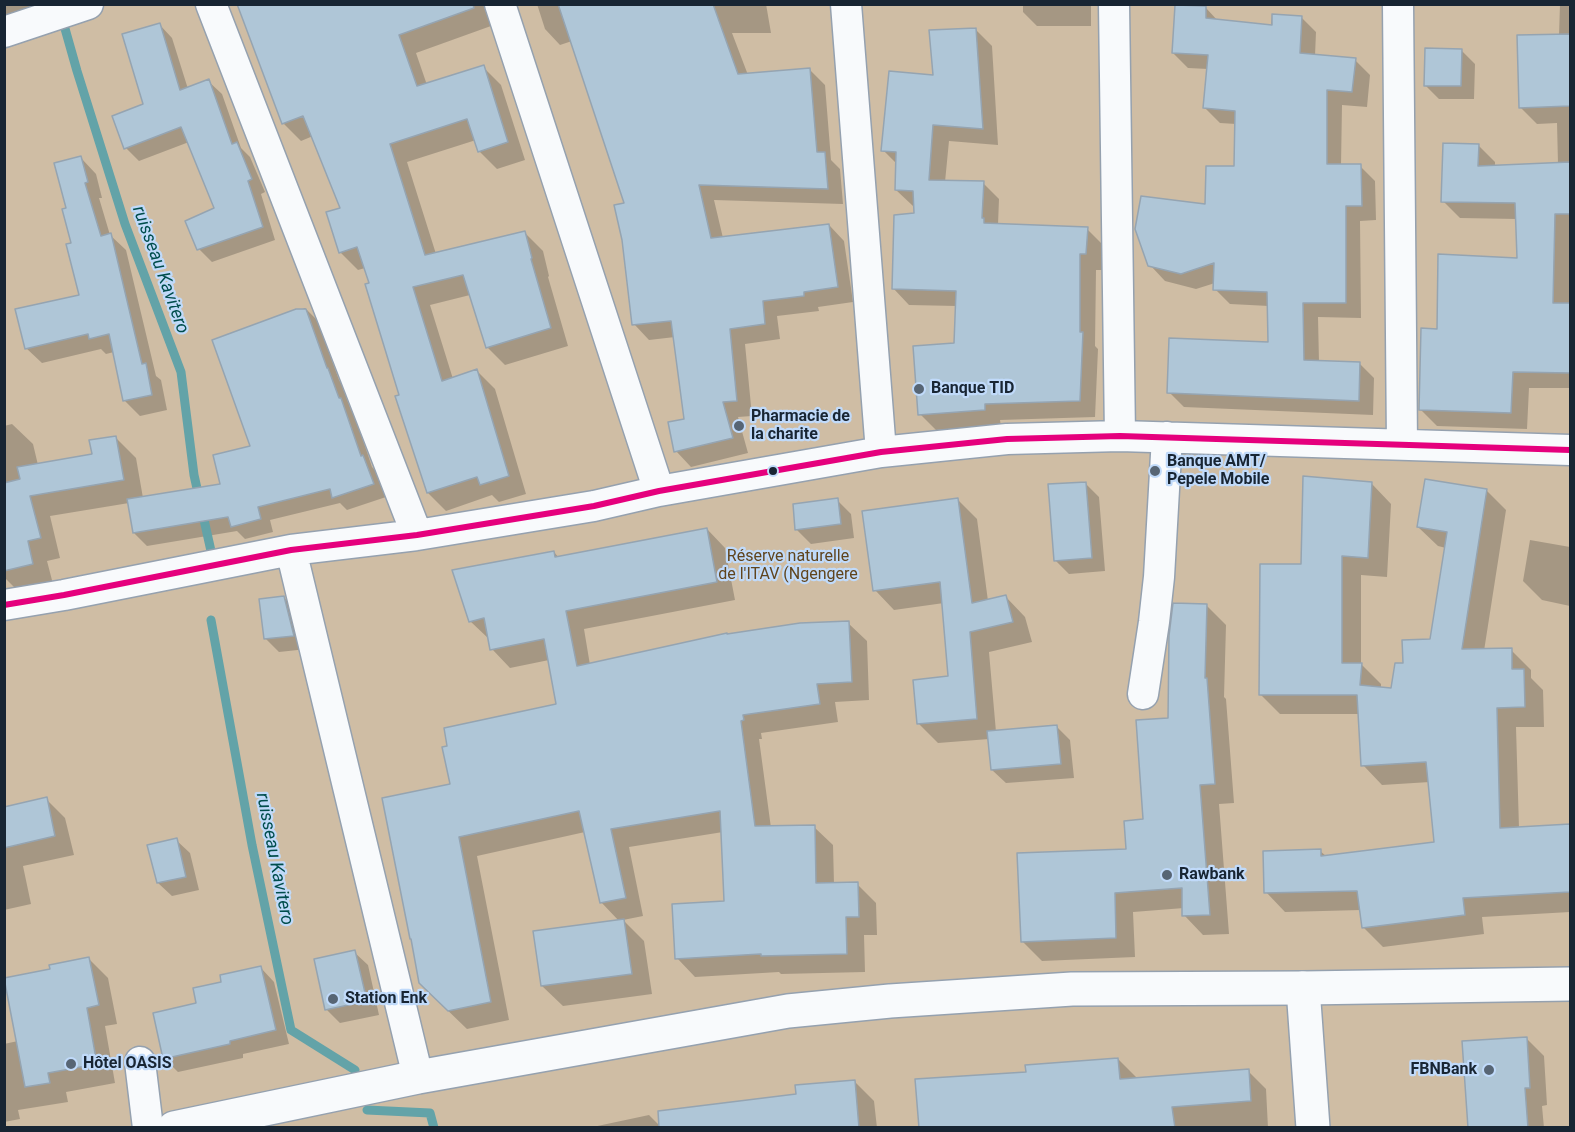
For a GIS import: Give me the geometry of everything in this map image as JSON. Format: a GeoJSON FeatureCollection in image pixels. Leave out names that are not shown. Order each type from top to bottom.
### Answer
{"type":"FeatureCollection","features":[{"type":"Feature","properties":{"kind":"main road"},"geometry":{"type":"LineString","coordinates":[[174,1128],[418,1077],[788,1011],[890,1000],[1072,989],[1570,984]]}},
{"type":"Feature","properties":{"kind":"main road"},"geometry":{"type":"LineString","coordinates":[[1303,988],[1313,1128]]}},
{"type":"Feature","properties":{"kind":"street"},"geometry":{"type":"LineString","coordinates":[[4,32],[88,4]]}},
{"type":"Feature","properties":{"kind":"street"},"geometry":{"type":"LineString","coordinates":[[211,4],[417,535]]}},
{"type":"Feature","properties":{"kind":"street"},"geometry":{"type":"LineString","coordinates":[[500,4],[659,491]]}},
{"type":"Feature","properties":{"kind":"street"},"geometry":{"type":"LineString","coordinates":[[846,4],[881,452]]}},
{"type":"Feature","properties":{"kind":"street"},"geometry":{"type":"LineString","coordinates":[[1114,4],[1120,436]]}},
{"type":"Feature","properties":{"kind":"street"},"geometry":{"type":"LineString","coordinates":[[1398,4],[1402,444]]}},
{"type":"Feature","properties":{"kind":"street"},"geometry":{"type":"LineString","coordinates":[[4,605],[64,596],[291,550],[417,535],[594,506],[659,491],[881,452],[1007,439],[1120,436],[1570,450]]}},
{"type":"Feature","properties":{"kind":"street"},"geometry":{"type":"LineString","coordinates":[[1143,694],[1159,577],[1167,437]]}},
{"type":"Feature","properties":{"kind":"street"},"geometry":{"type":"LineString","coordinates":[[291,550],[418,1077]]}},
{"type":"Feature","properties":{"kind":"street"},"geometry":{"type":"LineString","coordinates":[[140,1062],[148,1128]]}},
{"type":"Feature","properties":{"kind":"green space","name":"Réserve naturelle de l'ITAV (Ngengere"},"geometry":{"type":"Polygon","coordinates":[[[5,5],[1570,5],[1570,1127],[5,1127],[5,5]]]}},
{"type":"Feature","properties":{"kind":"building"},"geometry":{"type":"Polygon","coordinates":[[[237,4],[473,4],[474,8],[399,35],[417,86],[484,65],[508,142],[478,152],[467,119],[390,144],[425,255],[525,231],[551,328],[486,348],[463,275],[413,287],[442,381],[477,369],[509,476],[480,485],[477,477],[427,493],[395,396],[399,395],[365,284],[369,283],[357,247],[339,253],[326,212],[340,208],[303,116],[282,124],[237,4]]]}},
{"type":"Feature","properties":{"kind":"building"},"geometry":{"type":"Polygon","coordinates":[[[558,4],[713,4],[738,74],[810,68],[817,152],[825,152],[828,189],[699,185],[711,238],[829,224],[838,287],[804,292],[804,296],[763,301],[765,324],[730,329],[737,401],[723,402],[733,438],[674,452],[668,422],[684,419],[671,321],[632,325],[622,240],[614,205],[624,203],[558,4]]]}},
{"type":"Feature","properties":{"kind":"building"},"geometry":{"type":"Polygon","coordinates":[[[1175,5],[1206,6],[1206,18],[1272,25],[1272,14],[1302,16],[1300,53],[1356,58],[1352,92],[1327,90],[1327,164],[1361,164],[1362,206],[1346,206],[1346,303],[1303,303],[1304,360],[1360,362],[1359,401],[1167,393],[1169,338],[1268,342],[1267,292],[1213,290],[1214,263],[1181,274],[1148,266],[1135,229],[1141,196],[1205,204],[1206,166],[1234,166],[1235,111],[1203,108],[1208,55],[1172,53],[1175,5]]]}},
{"type":"Feature","properties":{"kind":"building"},"geometry":{"type":"Polygon","coordinates":[[[160,23],[180,90],[209,79],[232,144],[237,142],[252,179],[248,181],[263,227],[197,250],[185,221],[214,208],[181,127],[124,149],[112,116],[143,104],[122,34],[160,23]]]}},
{"type":"Feature","properties":{"kind":"building"},"geometry":{"type":"Polygon","coordinates":[[[976,28],[983,129],[933,125],[929,180],[984,181],[982,218],[984,218],[984,223],[1088,227],[1086,254],[1080,254],[1080,332],[1083,332],[1080,401],[985,404],[985,410],[918,415],[913,346],[954,343],[956,291],[892,289],[894,215],[914,213],[913,191],[895,190],[896,152],[881,151],[889,71],[933,75],[929,30],[976,28]]]}},
{"type":"Feature","properties":{"kind":"building"},"geometry":{"type":"Polygon","coordinates":[[[1570,34],[1570,106],[1519,108],[1517,35],[1570,34]]]}},
{"type":"Feature","properties":{"kind":"building"},"geometry":{"type":"Polygon","coordinates":[[[1425,48],[1462,49],[1461,86],[1424,86],[1425,48]]]}},
{"type":"Feature","properties":{"kind":"building"},"geometry":{"type":"Polygon","coordinates":[[[1443,143],[1479,144],[1478,166],[1570,162],[1570,214],[1555,214],[1553,303],[1570,303],[1570,373],[1513,372],[1511,413],[1419,410],[1421,328],[1437,329],[1438,254],[1517,258],[1515,203],[1441,202],[1443,143]]]}},
{"type":"Feature","properties":{"kind":"building"},"geometry":{"type":"Polygon","coordinates":[[[81,156],[88,182],[85,183],[101,236],[111,233],[142,364],[146,363],[152,395],[123,401],[109,334],[89,339],[88,334],[25,349],[15,309],[79,295],[66,244],[71,243],[62,209],[66,208],[54,163],[81,156]]]}},
{"type":"Feature","properties":{"kind":"building"},"geometry":{"type":"Polygon","coordinates":[[[296,309],[306,309],[361,456],[363,455],[374,484],[332,498],[330,489],[258,507],[261,519],[231,527],[228,517],[133,533],[127,499],[220,484],[213,455],[250,446],[212,340],[296,309]]]}},
{"type":"Feature","properties":{"kind":"building"},"geometry":{"type":"Polygon","coordinates":[[[116,436],[124,480],[30,496],[41,538],[28,541],[33,564],[4,571],[4,483],[20,479],[17,467],[92,454],[89,440],[116,436]]]}},
{"type":"Feature","properties":{"kind":"building"},"geometry":{"type":"Polygon","coordinates":[[[1303,476],[1372,482],[1368,558],[1342,556],[1342,663],[1362,663],[1360,685],[1391,688],[1395,663],[1403,663],[1402,640],[1430,639],[1447,532],[1417,527],[1425,479],[1487,489],[1462,649],[1512,648],[1512,669],[1524,669],[1525,707],[1497,708],[1500,828],[1570,824],[1570,892],[1463,898],[1465,915],[1362,928],[1357,891],[1264,893],[1263,851],[1321,849],[1321,856],[1434,842],[1426,762],[1361,766],[1357,695],[1259,695],[1260,564],[1301,564],[1303,476]]]}},
{"type":"Feature","properties":{"kind":"building"},"geometry":{"type":"Polygon","coordinates":[[[1086,482],[1092,558],[1054,561],[1048,484],[1086,482]]]}},
{"type":"Feature","properties":{"kind":"building"},"geometry":{"type":"Polygon","coordinates":[[[838,498],[841,524],[795,530],[793,504],[838,498]]]}},
{"type":"Feature","properties":{"kind":"building"},"geometry":{"type":"Polygon","coordinates":[[[958,498],[972,603],[1006,595],[1013,622],[970,632],[977,719],[917,724],[913,680],[948,676],[940,582],[873,591],[862,511],[958,498]]]}},
{"type":"Feature","properties":{"kind":"building"},"geometry":{"type":"Polygon","coordinates":[[[707,528],[717,582],[566,611],[577,666],[727,633],[800,623],[849,621],[852,682],[817,684],[820,704],[743,715],[744,720],[741,721],[755,826],[815,825],[816,883],[858,882],[859,917],[846,917],[847,954],[761,956],[761,954],[675,959],[672,904],[724,901],[720,811],[611,829],[626,898],[600,903],[579,811],[459,837],[491,1002],[448,1011],[419,983],[382,798],[450,784],[442,747],[447,746],[444,728],[556,704],[544,639],[490,650],[484,618],[469,622],[452,570],[554,551],[555,557],[707,528]]]}},
{"type":"Feature","properties":{"kind":"building"},"geometry":{"type":"Polygon","coordinates":[[[284,596],[294,636],[264,639],[259,599],[284,596]]]}},
{"type":"Feature","properties":{"kind":"building"},"geometry":{"type":"Polygon","coordinates":[[[1173,603],[1207,604],[1205,678],[1207,678],[1215,784],[1200,785],[1210,915],[1182,916],[1182,888],[1115,893],[1116,938],[1021,942],[1017,853],[1126,849],[1124,821],[1143,819],[1136,720],[1168,718],[1169,636],[1173,603]]]}},
{"type":"Feature","properties":{"kind":"building"},"geometry":{"type":"Polygon","coordinates":[[[1057,725],[1061,764],[991,770],[987,731],[1057,725]]]}},
{"type":"Feature","properties":{"kind":"building"},"geometry":{"type":"Polygon","coordinates":[[[47,797],[55,836],[4,848],[4,807],[47,797]]]}},
{"type":"Feature","properties":{"kind":"building"},"geometry":{"type":"Polygon","coordinates":[[[177,838],[186,877],[157,883],[147,845],[177,838]]]}},
{"type":"Feature","properties":{"kind":"building"},"geometry":{"type":"Polygon","coordinates":[[[624,919],[632,974],[541,986],[533,931],[624,919]]]}},
{"type":"Feature","properties":{"kind":"building"},"geometry":{"type":"Polygon","coordinates":[[[355,950],[367,1001],[325,1010],[314,959],[355,950]]]}},
{"type":"Feature","properties":{"kind":"building"},"geometry":{"type":"Polygon","coordinates":[[[89,957],[99,1005],[87,1008],[97,1064],[48,1073],[50,1083],[25,1087],[4,978],[50,969],[49,965],[89,957]]]}},
{"type":"Feature","properties":{"kind":"building"},"geometry":{"type":"Polygon","coordinates":[[[261,966],[276,1030],[230,1041],[230,1044],[163,1059],[153,1013],[196,1003],[193,988],[221,982],[220,975],[261,966]]]}},
{"type":"Feature","properties":{"kind":"building"},"geometry":{"type":"Polygon","coordinates":[[[1527,1037],[1530,1088],[1525,1088],[1528,1128],[1468,1128],[1462,1041],[1527,1037]]]}},
{"type":"Feature","properties":{"kind":"building"},"geometry":{"type":"Polygon","coordinates":[[[1118,1058],[1120,1079],[1249,1069],[1251,1101],[1172,1107],[1175,1128],[919,1128],[915,1079],[1026,1072],[1025,1065],[1118,1058]]]}},
{"type":"Feature","properties":{"kind":"building"},"geometry":{"type":"Polygon","coordinates":[[[855,1080],[859,1128],[659,1128],[658,1111],[796,1094],[795,1085],[855,1080]]]}},
{"type":"Feature","properties":{"kind":"waterway","name":"ruisseau Kavitero"},"geometry":{"type":"LineString","coordinates":[[62,18],[125,224],[181,372],[194,475],[211,551]]}},
{"type":"Feature","properties":{"kind":"waterway","name":"ruisseau Kavitero"},"geometry":{"type":"LineString","coordinates":[[211,620],[252,845],[291,1030],[355,1070]]}},
{"type":"Feature","properties":{"kind":"waterway","name":"ruisseau Kavitero"},"geometry":{"type":"LineString","coordinates":[[367,1110],[430,1113],[434,1128]]}},
{"type":"Feature","properties":{"kind":"transit line"},"geometry":{"type":"LineString","coordinates":[[4,605],[291,550],[417,535],[594,506],[659,491],[881,452],[1007,439],[1120,436],[1570,450]]}},
{"type":"Feature","properties":{"kind":"place","name":"Banque TID"},"geometry":{"type":"Point","coordinates":[919,389]}},
{"type":"Feature","properties":{"kind":"place","name":"Pharmacie de la charite"},"geometry":{"type":"Point","coordinates":[739,426]}},
{"type":"Feature","properties":{"kind":"place","name":"Banque AMT/ Pepele Mobile"},"geometry":{"type":"Point","coordinates":[1155,471]}},
{"type":"Feature","properties":{"kind":"place","name":"Rawbank"},"geometry":{"type":"Point","coordinates":[1167,875]}},
{"type":"Feature","properties":{"kind":"place","name":"Station Enk"},"geometry":{"type":"Point","coordinates":[333,999]}},
{"type":"Feature","properties":{"kind":"place","name":"Hôtel OASIS"},"geometry":{"type":"Point","coordinates":[71,1064]}},
{"type":"Feature","properties":{"kind":"place","name":"FBNBank"},"geometry":{"type":"Point","coordinates":[1489,1070]}}]}
